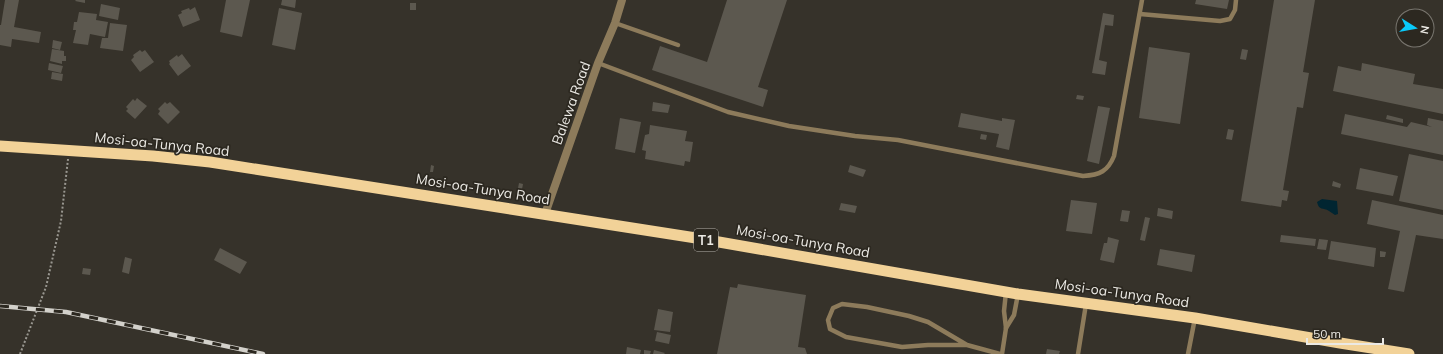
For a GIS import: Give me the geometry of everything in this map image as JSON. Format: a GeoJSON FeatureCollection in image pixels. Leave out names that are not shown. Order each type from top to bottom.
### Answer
{"type":"FeatureCollection","features":[{"type":"Feature","properties":{"kind":"highway","name":"Mosi-oa-Tunya Road"},"geometry":{"type":"LineString","coordinates":[[0,146],[69,150],[210,162],[696,238],[1018,294],[1195,318],[1340,344],[1409,354]]}},
{"type":"Feature","properties":{"kind":"street","name":"Balewa Road"},"geometry":{"type":"LineString","coordinates":[[544,214],[622,0]]}},
{"type":"Feature","properties":{"kind":"lane"},"geometry":{"type":"LineString","coordinates":[[598,63],[728,112],[789,126],[855,136],[898,140],[1083,176],[1105,170],[1110,165],[1114,156],[1142,0]]}},
{"type":"Feature","properties":{"kind":"lane"},"geometry":{"type":"LineString","coordinates":[[1140,14],[1220,21],[1230,19],[1235,10],[1236,0]]}},
{"type":"Feature","properties":{"kind":"lane"},"geometry":{"type":"LineString","coordinates":[[614,23],[678,45]]}},
{"type":"Feature","properties":{"kind":"lane"},"geometry":{"type":"LineString","coordinates":[[967,345],[928,322],[909,316],[867,307],[842,304],[833,308],[828,320],[830,329],[846,337],[902,347],[967,345],[1001,354],[1006,328],[1004,311],[1006,291]]}},
{"type":"Feature","properties":{"kind":"lane"},"geometry":{"type":"LineString","coordinates":[[1006,328],[1014,315],[1018,294]]}},
{"type":"Feature","properties":{"kind":"lane"},"geometry":{"type":"LineString","coordinates":[[1078,354],[1086,304]]}},
{"type":"Feature","properties":{"kind":"lane"},"geometry":{"type":"LineString","coordinates":[[1188,354],[1195,318]]}},
{"type":"Feature","properties":{"kind":"path"},"geometry":{"type":"LineString","coordinates":[[20,354],[46,287],[61,221],[69,150]]}},
{"type":"Feature","properties":{"kind":"water"},"geometry":{"type":"Polygon","coordinates":[[[1322,199],[1337,201],[1338,214],[1335,215],[1319,207],[1317,202],[1322,199]]]}},
{"type":"Feature","properties":{"kind":"building"},"geometry":{"type":"Polygon","coordinates":[[[5,0],[19,0],[14,27],[41,32],[39,43],[12,39],[11,47],[0,45],[0,25],[5,0]]]}},
{"type":"Feature","properties":{"kind":"building"},"geometry":{"type":"Polygon","coordinates":[[[85,0],[85,3],[75,1],[85,0]]]}},
{"type":"Feature","properties":{"kind":"building"},"geometry":{"type":"Polygon","coordinates":[[[226,0],[250,0],[242,37],[220,32],[226,0]]]}},
{"type":"Feature","properties":{"kind":"building"},"geometry":{"type":"Polygon","coordinates":[[[282,0],[296,0],[295,8],[281,5],[282,0]]]}},
{"type":"Feature","properties":{"kind":"building"},"geometry":{"type":"Polygon","coordinates":[[[727,0],[787,0],[758,87],[768,90],[763,107],[652,70],[660,46],[707,62],[727,0]]]}},
{"type":"Feature","properties":{"kind":"building"},"geometry":{"type":"Polygon","coordinates":[[[1196,0],[1229,0],[1227,9],[1195,4],[1196,0]]]}},
{"type":"Feature","properties":{"kind":"building"},"geometry":{"type":"Polygon","coordinates":[[[1274,0],[1315,0],[1303,72],[1309,73],[1303,108],[1297,107],[1283,190],[1289,191],[1287,201],[1282,200],[1281,207],[1241,201],[1274,0]]]}},
{"type":"Feature","properties":{"kind":"building"},"geometry":{"type":"Polygon","coordinates":[[[410,3],[416,3],[416,10],[410,10],[410,3]]]}},
{"type":"Feature","properties":{"kind":"building"},"geometry":{"type":"Polygon","coordinates":[[[101,4],[120,8],[118,20],[99,16],[101,4]]]}},
{"type":"Feature","properties":{"kind":"building"},"geometry":{"type":"Polygon","coordinates":[[[195,7],[200,20],[183,27],[178,15],[182,13],[181,11],[189,8],[190,10],[195,7]]]}},
{"type":"Feature","properties":{"kind":"building"},"geometry":{"type":"Polygon","coordinates":[[[279,8],[302,13],[295,50],[272,45],[279,8]]]}},
{"type":"Feature","properties":{"kind":"building"},"geometry":{"type":"Polygon","coordinates":[[[79,12],[97,14],[96,20],[108,22],[105,37],[90,34],[88,45],[73,43],[76,30],[73,30],[74,22],[77,22],[79,12]]]}},
{"type":"Feature","properties":{"kind":"building"},"geometry":{"type":"Polygon","coordinates":[[[1103,13],[1114,15],[1113,26],[1105,25],[1099,60],[1107,62],[1105,75],[1092,73],[1103,13]]]}},
{"type":"Feature","properties":{"kind":"building"},"geometry":{"type":"Polygon","coordinates":[[[110,23],[127,25],[123,51],[100,48],[102,38],[108,38],[110,23]]]}},
{"type":"Feature","properties":{"kind":"building"},"geometry":{"type":"Polygon","coordinates":[[[53,40],[62,42],[60,50],[52,48],[53,40]]]}},
{"type":"Feature","properties":{"kind":"building"},"geometry":{"type":"Polygon","coordinates":[[[1149,47],[1190,53],[1180,124],[1139,118],[1149,47]]]}},
{"type":"Feature","properties":{"kind":"building"},"geometry":{"type":"Polygon","coordinates":[[[52,49],[64,51],[66,61],[62,61],[62,64],[50,61],[52,49]]]}},
{"type":"Feature","properties":{"kind":"building"},"geometry":{"type":"Polygon","coordinates":[[[1242,49],[1248,50],[1246,60],[1240,59],[1242,49]]]}},
{"type":"Feature","properties":{"kind":"building"},"geometry":{"type":"Polygon","coordinates":[[[140,50],[142,52],[145,50],[154,62],[140,72],[131,60],[134,57],[133,55],[140,50]]]}},
{"type":"Feature","properties":{"kind":"building"},"geometry":{"type":"Polygon","coordinates":[[[182,54],[191,66],[178,76],[169,64],[169,61],[177,55],[178,57],[182,54]]]}},
{"type":"Feature","properties":{"kind":"building"},"geometry":{"type":"Polygon","coordinates":[[[49,63],[63,66],[61,73],[48,70],[49,63]]]}},
{"type":"Feature","properties":{"kind":"building"},"geometry":{"type":"Polygon","coordinates":[[[1362,63],[1415,74],[1413,84],[1443,89],[1443,114],[1333,91],[1338,66],[1361,71],[1362,63]]]}},
{"type":"Feature","properties":{"kind":"building"},"geometry":{"type":"Polygon","coordinates":[[[52,72],[63,74],[62,81],[51,79],[52,72]]]}},
{"type":"Feature","properties":{"kind":"building"},"geometry":{"type":"Polygon","coordinates":[[[1077,95],[1084,96],[1083,100],[1076,99],[1077,95]]]}},
{"type":"Feature","properties":{"kind":"building"},"geometry":{"type":"Polygon","coordinates":[[[137,98],[147,106],[135,119],[126,111],[128,109],[126,107],[133,99],[135,101],[137,98]]]}},
{"type":"Feature","properties":{"kind":"building"},"geometry":{"type":"Polygon","coordinates":[[[165,102],[167,104],[170,102],[180,112],[168,124],[158,114],[160,111],[158,109],[165,102]]]}},
{"type":"Feature","properties":{"kind":"building"},"geometry":{"type":"Polygon","coordinates":[[[653,102],[670,105],[668,113],[652,111],[653,102]]]}},
{"type":"Feature","properties":{"kind":"building"},"geometry":{"type":"Polygon","coordinates":[[[1098,106],[1110,108],[1099,164],[1087,161],[1098,106]]]}},
{"type":"Feature","properties":{"kind":"building"},"geometry":{"type":"Polygon","coordinates":[[[961,113],[1002,121],[1002,118],[1015,120],[1009,150],[996,147],[999,134],[958,127],[961,113]]]}},
{"type":"Feature","properties":{"kind":"building"},"geometry":{"type":"Polygon","coordinates":[[[1345,114],[1407,127],[1411,122],[1432,127],[1427,125],[1428,118],[1443,121],[1443,155],[1341,134],[1345,114]]]}},
{"type":"Feature","properties":{"kind":"building"},"geometry":{"type":"Polygon","coordinates":[[[1387,115],[1403,119],[1403,123],[1386,119],[1387,115]]]}},
{"type":"Feature","properties":{"kind":"building"},"geometry":{"type":"Polygon","coordinates":[[[620,118],[641,122],[635,153],[615,149],[620,118]]]}},
{"type":"Feature","properties":{"kind":"building"},"geometry":{"type":"Polygon","coordinates":[[[650,125],[687,131],[685,141],[693,142],[690,162],[685,161],[684,166],[645,159],[646,151],[642,150],[645,135],[649,134],[650,125]]]}},
{"type":"Feature","properties":{"kind":"building"},"geometry":{"type":"Polygon","coordinates":[[[1228,129],[1234,130],[1232,140],[1226,139],[1228,129]]]}},
{"type":"Feature","properties":{"kind":"building"},"geometry":{"type":"Polygon","coordinates":[[[981,134],[987,135],[986,140],[980,139],[981,134]]]}},
{"type":"Feature","properties":{"kind":"building"},"geometry":{"type":"Polygon","coordinates":[[[1409,154],[1443,161],[1443,210],[1399,201],[1409,154]]]}},
{"type":"Feature","properties":{"kind":"building"},"geometry":{"type":"Polygon","coordinates":[[[431,165],[434,166],[433,172],[430,172],[431,165]]]}},
{"type":"Feature","properties":{"kind":"building"},"geometry":{"type":"Polygon","coordinates":[[[850,165],[866,170],[863,177],[848,172],[850,165]]]}},
{"type":"Feature","properties":{"kind":"building"},"geometry":{"type":"Polygon","coordinates":[[[1360,168],[1398,176],[1393,196],[1356,189],[1360,168]]]}},
{"type":"Feature","properties":{"kind":"building"},"geometry":{"type":"Polygon","coordinates":[[[1333,181],[1341,184],[1340,188],[1332,186],[1333,181]]]}},
{"type":"Feature","properties":{"kind":"building"},"geometry":{"type":"Polygon","coordinates":[[[519,183],[523,184],[521,195],[517,194],[519,183]]]}},
{"type":"Feature","properties":{"kind":"building"},"geometry":{"type":"Polygon","coordinates":[[[1071,200],[1097,203],[1092,234],[1066,231],[1071,200]]]}},
{"type":"Feature","properties":{"kind":"building"},"geometry":{"type":"Polygon","coordinates":[[[1372,200],[1443,215],[1443,239],[1416,235],[1404,292],[1388,289],[1400,231],[1367,224],[1372,200]]]}},
{"type":"Feature","properties":{"kind":"building"},"geometry":{"type":"Polygon","coordinates":[[[841,203],[857,206],[855,213],[839,210],[841,203]]]}},
{"type":"Feature","properties":{"kind":"building"},"geometry":{"type":"Polygon","coordinates":[[[1158,208],[1173,211],[1172,219],[1157,216],[1158,208]]]}},
{"type":"Feature","properties":{"kind":"building"},"geometry":{"type":"Polygon","coordinates":[[[1122,210],[1130,211],[1128,222],[1120,221],[1122,210]]]}},
{"type":"Feature","properties":{"kind":"building"},"geometry":{"type":"Polygon","coordinates":[[[1145,217],[1150,218],[1145,241],[1140,240],[1145,217]]]}},
{"type":"Feature","properties":{"kind":"building"},"geometry":{"type":"Polygon","coordinates":[[[1281,235],[1316,239],[1315,246],[1280,242],[1281,235]]]}},
{"type":"Feature","properties":{"kind":"building"},"geometry":{"type":"Polygon","coordinates":[[[1108,237],[1119,240],[1114,263],[1100,260],[1104,243],[1107,243],[1108,237]]]}},
{"type":"Feature","properties":{"kind":"building"},"geometry":{"type":"Polygon","coordinates":[[[1319,239],[1328,240],[1326,250],[1317,249],[1319,239]]]}},
{"type":"Feature","properties":{"kind":"building"},"geometry":{"type":"Polygon","coordinates":[[[1331,241],[1376,248],[1374,267],[1328,259],[1331,241]]]}},
{"type":"Feature","properties":{"kind":"building"},"geometry":{"type":"Polygon","coordinates":[[[220,248],[247,262],[240,274],[214,260],[220,248]]]}},
{"type":"Feature","properties":{"kind":"building"},"geometry":{"type":"Polygon","coordinates":[[[1160,249],[1195,255],[1192,272],[1157,265],[1160,249]]]}},
{"type":"Feature","properties":{"kind":"building"},"geometry":{"type":"Polygon","coordinates":[[[1380,251],[1386,252],[1385,257],[1380,257],[1380,251]]]}},
{"type":"Feature","properties":{"kind":"building"},"geometry":{"type":"Polygon","coordinates":[[[125,257],[132,259],[129,274],[122,272],[125,257]]]}},
{"type":"Feature","properties":{"kind":"building"},"geometry":{"type":"Polygon","coordinates":[[[83,268],[91,269],[90,275],[82,274],[83,268]]]}},
{"type":"Feature","properties":{"kind":"building"},"geometry":{"type":"Polygon","coordinates":[[[738,284],[806,295],[798,347],[805,348],[807,354],[717,354],[730,287],[737,288],[738,284]]]}},
{"type":"Feature","properties":{"kind":"building"},"geometry":{"type":"Polygon","coordinates":[[[658,309],[673,312],[670,332],[654,330],[658,309]]]}},
{"type":"Feature","properties":{"kind":"building"},"geometry":{"type":"Polygon","coordinates":[[[657,332],[671,335],[669,344],[655,341],[657,332]]]}},
{"type":"Feature","properties":{"kind":"building"},"geometry":{"type":"Polygon","coordinates":[[[627,347],[641,350],[640,354],[626,354],[627,347]]]}},
{"type":"Feature","properties":{"kind":"building"},"geometry":{"type":"Polygon","coordinates":[[[1047,349],[1060,351],[1059,354],[1046,354],[1047,349]]]}},
{"type":"Feature","properties":{"kind":"building"},"geometry":{"type":"Polygon","coordinates":[[[644,350],[651,351],[650,354],[644,354],[644,350]]]}},
{"type":"Feature","properties":{"kind":"building"},"geometry":{"type":"Polygon","coordinates":[[[654,350],[665,353],[653,354],[654,350]]]}},
{"type":"Feature","properties":{"kind":"railway"},"geometry":{"type":"LineString","coordinates":[[0,306],[66,312],[263,354]]}}]}
